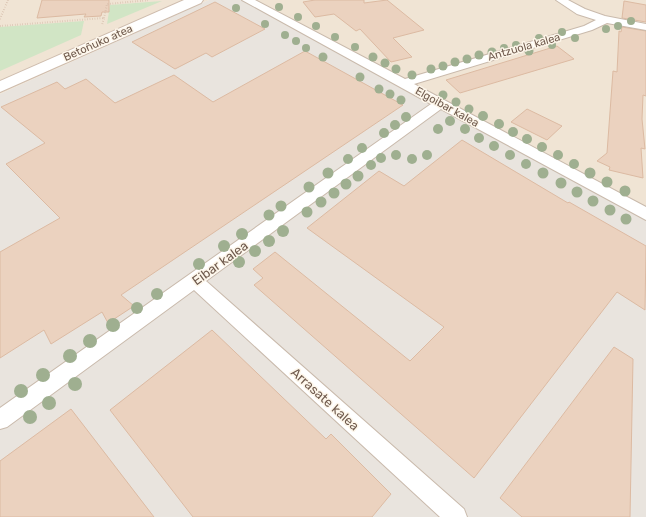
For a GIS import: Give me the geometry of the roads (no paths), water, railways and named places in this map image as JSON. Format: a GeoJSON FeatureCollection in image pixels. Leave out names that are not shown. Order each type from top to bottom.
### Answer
{"type":"FeatureCollection","features":[{"type":"Feature","properties":{"kind":"main road","name":"Betoñuko atea"},"geometry":{"type":"LineString","coordinates":[[0,87],[196,0]]}},
{"type":"Feature","properties":{"kind":"street","name":"Elgoibar kalea"},"geometry":{"type":"LineString","coordinates":[[247,0],[646,214]]}},
{"type":"Feature","properties":{"kind":"street"},"geometry":{"type":"LineString","coordinates":[[561,0],[581,13],[606,20],[646,27]]}},
{"type":"Feature","properties":{"kind":"street","name":"Antzuola kalea"},"geometry":{"type":"LineString","coordinates":[[403,84],[425,76],[588,28],[606,20]]}},
{"type":"Feature","properties":{"kind":"street","name":"Eibar kalea"},"geometry":{"type":"LineString","coordinates":[[0,420],[440,104]]}},
{"type":"Feature","properties":{"kind":"street","name":"Arrasate kalea"},"geometry":{"type":"LineString","coordinates":[[195,281],[456,517]]}}]}
